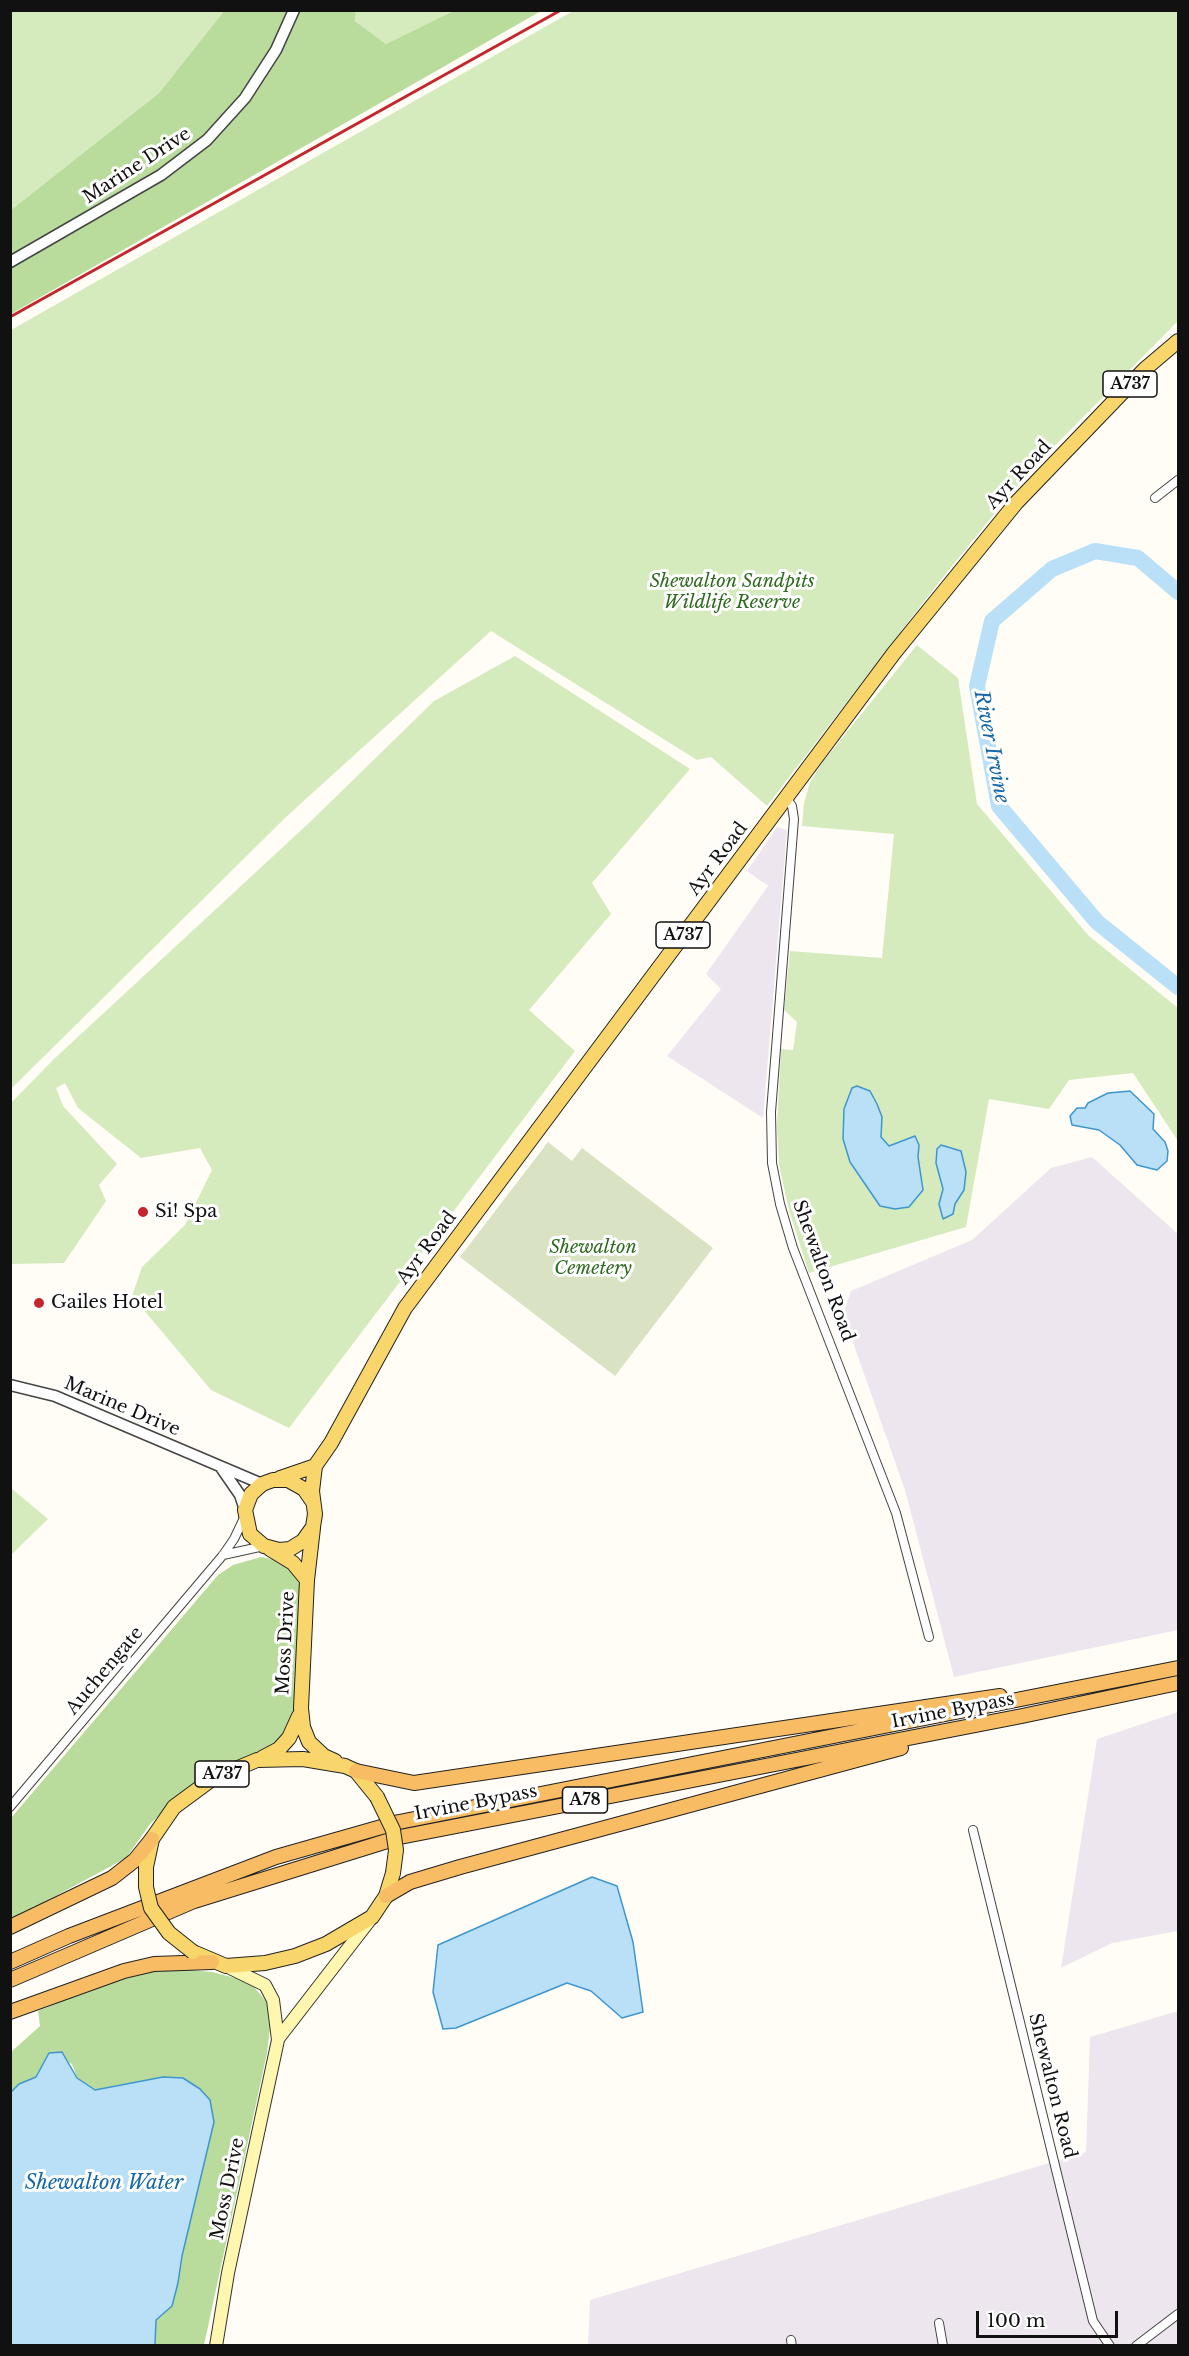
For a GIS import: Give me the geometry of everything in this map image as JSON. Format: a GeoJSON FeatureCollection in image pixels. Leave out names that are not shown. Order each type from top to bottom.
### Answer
{"type":"FeatureCollection","features":[{"type":"Feature","properties":{"kind":"highway","name":"Irvine Bypass"},"geometry":{"type":"LineString","coordinates":[[10,1962],[69,1936],[276,1857],[399,1822],[1179,1668]]}},
{"type":"Feature","properties":{"kind":"highway"},"geometry":{"type":"LineString","coordinates":[[351,1768],[414,1783],[1118,1680]]}},
{"type":"Feature","properties":{"kind":"highway","name":"Irvine Bypass"},"geometry":{"type":"LineString","coordinates":[[10,1980],[194,1901],[400,1837],[1022,1716],[1179,1683]]}},
{"type":"Feature","properties":{"kind":"highway"},"geometry":{"type":"LineString","coordinates":[[386,1896],[410,1882],[471,1864],[1022,1716]]}},
{"type":"Feature","properties":{"kind":"highway"},"geometry":{"type":"LineString","coordinates":[[10,1927],[112,1878],[135,1860],[152,1839]]}},
{"type":"Feature","properties":{"kind":"highway"},"geometry":{"type":"LineString","coordinates":[[10,2012],[124,1971],[154,1964],[212,1962]]}},
{"type":"Feature","properties":{"kind":"main road","name":"Ayr Road"},"geometry":{"type":"LineString","coordinates":[[315,1466],[331,1443],[405,1308],[894,653],[1016,503],[1145,369],[1177,347]]}},
{"type":"Feature","properties":{"kind":"main road"},"geometry":{"type":"LineString","coordinates":[[313,1527],[303,1541],[290,1549],[265,1547],[250,1533],[245,1513],[251,1494],[268,1482],[315,1466]]}},
{"type":"Feature","properties":{"kind":"main road","name":"A737"},"geometry":{"type":"LineString","coordinates":[[313,1527],[315,1466]]}},
{"type":"Feature","properties":{"kind":"main road"},"geometry":{"type":"LineString","coordinates":[[268,1482],[288,1480],[299,1485],[313,1502]]}},
{"type":"Feature","properties":{"kind":"main road","name":"Moss Drive"},"geometry":{"type":"LineString","coordinates":[[313,1527],[307,1580],[301,1708],[303,1728],[309,1742],[324,1756],[351,1768]]}},
{"type":"Feature","properties":{"kind":"main road","name":"Moss Drive"},"geometry":{"type":"LineString","coordinates":[[265,1547],[293,1563],[307,1580]]}},
{"type":"Feature","properties":{"kind":"main road","name":"Moss Drive"},"geometry":{"type":"LineString","coordinates":[[257,1760],[279,1749],[290,1738],[296,1730],[301,1708]]}},
{"type":"Feature","properties":{"kind":"main road","name":"A737"},"geometry":{"type":"LineString","coordinates":[[303,1759],[351,1768],[377,1797],[393,1830],[396,1850],[393,1873],[386,1896],[372,1917],[326,1944],[295,1956],[265,1963],[226,1966],[212,1962],[194,1952],[169,1933],[156,1915],[146,1887],[146,1867],[152,1839],[174,1807],[212,1779],[257,1760],[303,1759]]}},
{"type":"Feature","properties":{"kind":"main road","name":"Moss Drive"},"geometry":{"type":"LineString","coordinates":[[278,2040],[372,1917]]}},
{"type":"Feature","properties":{"kind":"main road","name":"Moss Drive"},"geometry":{"type":"LineString","coordinates":[[216,2346],[228,2272],[278,2040],[273,2000],[265,1985],[226,1966]]}},
{"type":"Feature","properties":{"kind":"street","name":"Marine Drive"},"geometry":{"type":"LineString","coordinates":[[10,262],[161,175],[207,140],[245,98],[276,50],[294,10]]}},
{"type":"Feature","properties":{"kind":"street"},"geometry":{"type":"LineString","coordinates":[[1155,498],[1179,480]]}},
{"type":"Feature","properties":{"kind":"street","name":"Shewalton Road"},"geometry":{"type":"LineString","coordinates":[[786,797],[792,806],[794,819],[771,1112],[772,1163],[780,1204],[793,1248],[896,1513],[929,1637]]}},
{"type":"Feature","properties":{"kind":"street","name":"Marine Drive"},"geometry":{"type":"LineString","coordinates":[[10,1385],[55,1396],[218,1465],[268,1482]]}},
{"type":"Feature","properties":{"kind":"street","name":"Marine Drive"},"geometry":{"type":"LineString","coordinates":[[218,1465],[232,1479],[245,1513]]}},
{"type":"Feature","properties":{"kind":"street","name":"Auchengate"},"geometry":{"type":"LineString","coordinates":[[10,1807],[223,1555],[234,1539],[245,1513]]}},
{"type":"Feature","properties":{"kind":"street"},"geometry":{"type":"LineString","coordinates":[[223,1555],[265,1547]]}},
{"type":"Feature","properties":{"kind":"street","name":"Shewalton Road"},"geometry":{"type":"LineString","coordinates":[[973,1830],[1093,2321],[1110,2346]]}},
{"type":"Feature","properties":{"kind":"street"},"geometry":{"type":"LineString","coordinates":[[1136,2346],[1179,2314]]}},
{"type":"Feature","properties":{"kind":"street"},"geometry":{"type":"LineString","coordinates":[[939,2323],[943,2346]]}},
{"type":"Feature","properties":{"kind":"shaded area"},"geometry":{"type":"Polygon","coordinates":[[[777,827],[787,830],[763,1118],[667,1056],[721,989],[706,974],[768,886],[747,871],[777,827]]]}},
{"type":"Feature","properties":{"kind":"shaded area"},"geometry":{"type":"Polygon","coordinates":[[[1092,1157],[1178,1234],[1178,1630],[954,1677],[905,1490],[843,1314],[851,1291],[972,1240],[1051,1168],[1092,1157]]]}},
{"type":"Feature","properties":{"kind":"shaded area"},"geometry":{"type":"Polygon","coordinates":[[[1178,1712],[1178,1931],[1112,1943],[1061,1968],[1097,1739],[1178,1712]]]}},
{"type":"Feature","properties":{"kind":"shaded area"},"geometry":{"type":"Polygon","coordinates":[[[1178,2011],[1178,2345],[588,2346],[590,2300],[1086,2152],[1090,2037],[1178,2011]]]}},
{"type":"Feature","properties":{"kind":"green space"},"geometry":{"type":"Polygon","coordinates":[[[11,11],[224,11],[159,93],[11,210],[11,11]]]}},
{"type":"Feature","properties":{"kind":"green space"},"geometry":{"type":"Polygon","coordinates":[[[224,11],[356,11],[355,21],[386,44],[453,11],[541,11],[11,314],[11,210],[159,93],[224,11]]]}},
{"type":"Feature","properties":{"kind":"green space"},"geometry":{"type":"Polygon","coordinates":[[[356,11],[453,11],[386,44],[355,21],[356,11]]]}},
{"type":"Feature","properties":{"kind":"green space","name":"Shewalton Sandpits Wildlife Reserve"},"geometry":{"type":"Polygon","coordinates":[[[573,11],[1178,11],[1178,321],[1025,476],[939,582],[767,806],[711,757],[697,760],[491,631],[286,817],[11,1089],[11,330],[573,11]]]}},
{"type":"Feature","properties":{"kind":"green space"},"geometry":{"type":"Polygon","coordinates":[[[917,645],[958,678],[977,804],[1089,936],[1178,1008],[1178,1141],[1133,1073],[1069,1080],[1049,1109],[989,1099],[966,1227],[809,1273],[789,1210],[779,1165],[777,1125],[781,1049],[793,1050],[797,1022],[784,1010],[790,951],[882,958],[894,834],[802,826],[804,803],[810,782],[822,763],[917,645]]]}},
{"type":"Feature","properties":{"kind":"green space"},"geometry":{"type":"Polygon","coordinates":[[[515,656],[690,769],[592,883],[611,914],[529,1010],[575,1051],[289,1428],[211,1390],[132,1296],[142,1267],[185,1225],[212,1170],[200,1148],[141,1158],[78,1108],[65,1083],[56,1088],[63,1106],[117,1164],[99,1185],[106,1201],[64,1263],[11,1264],[11,1103],[54,1059],[310,822],[434,701],[515,656]]]}},
{"type":"Feature","properties":{"kind":"green space","name":"Shewalton Cemetery"},"geometry":{"type":"Polygon","coordinates":[[[548,1142],[572,1161],[582,1148],[713,1248],[615,1376],[460,1257],[548,1142]]]}},
{"type":"Feature","properties":{"kind":"green space"},"geometry":{"type":"Polygon","coordinates":[[[11,1488],[48,1519],[11,1555],[11,1488]]]}},
{"type":"Feature","properties":{"kind":"green space"},"geometry":{"type":"Polygon","coordinates":[[[261,1557],[276,1560],[295,1574],[302,1591],[295,1709],[286,1730],[274,1745],[192,1784],[150,1824],[126,1858],[11,1920],[11,1818],[218,1575],[233,1565],[261,1557]]]}},
{"type":"Feature","properties":{"kind":"green space"},"geometry":{"type":"Polygon","coordinates":[[[164,1968],[212,1972],[239,1979],[254,1987],[266,2001],[271,2019],[267,2053],[204,2345],[155,2345],[156,2320],[172,2306],[182,2256],[183,2078],[163,2077],[95,2090],[77,2078],[72,2064],[49,2053],[36,2077],[19,2084],[11,2092],[11,2052],[40,2026],[38,2011],[129,1974],[164,1968]]]}},
{"type":"Feature","properties":{"kind":"water"},"geometry":{"type":"Polygon","coordinates":[[[857,1086],[870,1091],[877,1104],[882,1117],[881,1137],[889,1146],[915,1136],[919,1145],[918,1157],[923,1190],[909,1207],[895,1209],[880,1206],[850,1162],[843,1139],[844,1109],[852,1088],[857,1086]]]}},
{"type":"Feature","properties":{"kind":"water"},"geometry":{"type":"Polygon","coordinates":[[[1130,1091],[1154,1114],[1153,1129],[1165,1142],[1168,1151],[1167,1161],[1157,1170],[1137,1165],[1120,1145],[1099,1130],[1072,1125],[1070,1116],[1077,1108],[1085,1108],[1088,1103],[1108,1093],[1130,1091]]]}},
{"type":"Feature","properties":{"kind":"water"},"geometry":{"type":"Polygon","coordinates":[[[941,1145],[961,1151],[966,1172],[964,1190],[955,1204],[953,1214],[943,1219],[939,1204],[943,1189],[936,1163],[937,1149],[941,1145]]]}},
{"type":"Feature","properties":{"kind":"water"},"geometry":{"type":"Polygon","coordinates":[[[592,1877],[617,1886],[633,1942],[643,2012],[622,2018],[591,1991],[567,1983],[456,2028],[443,2029],[433,1992],[438,1945],[592,1877]]]}},
{"type":"Feature","properties":{"kind":"water","name":"Shewalton Water"},"geometry":{"type":"Polygon","coordinates":[[[62,2052],[77,2078],[95,2090],[163,2077],[183,2078],[200,2089],[210,2100],[214,2122],[182,2256],[178,2283],[172,2306],[156,2320],[155,2345],[11,2345],[11,2092],[19,2084],[36,2077],[49,2053],[62,2052]]]}},
{"type":"Feature","properties":{"kind":"waterway","name":"River Irvine"},"geometry":{"type":"LineString","coordinates":[[1178,592],[1138,558],[1095,551],[1052,569],[992,621],[977,686],[999,806],[1097,922],[1178,987]]}},
{"type":"Feature","properties":{"kind":"railway"},"geometry":{"type":"LineString","coordinates":[[10,317],[561,10]]}},
{"type":"Feature","properties":{"kind":"place","name":"Si! Spa"},"geometry":{"type":"Point","coordinates":[143,1212]}},
{"type":"Feature","properties":{"kind":"place","name":"Gailes Hotel"},"geometry":{"type":"Point","coordinates":[39,1303]}}]}
